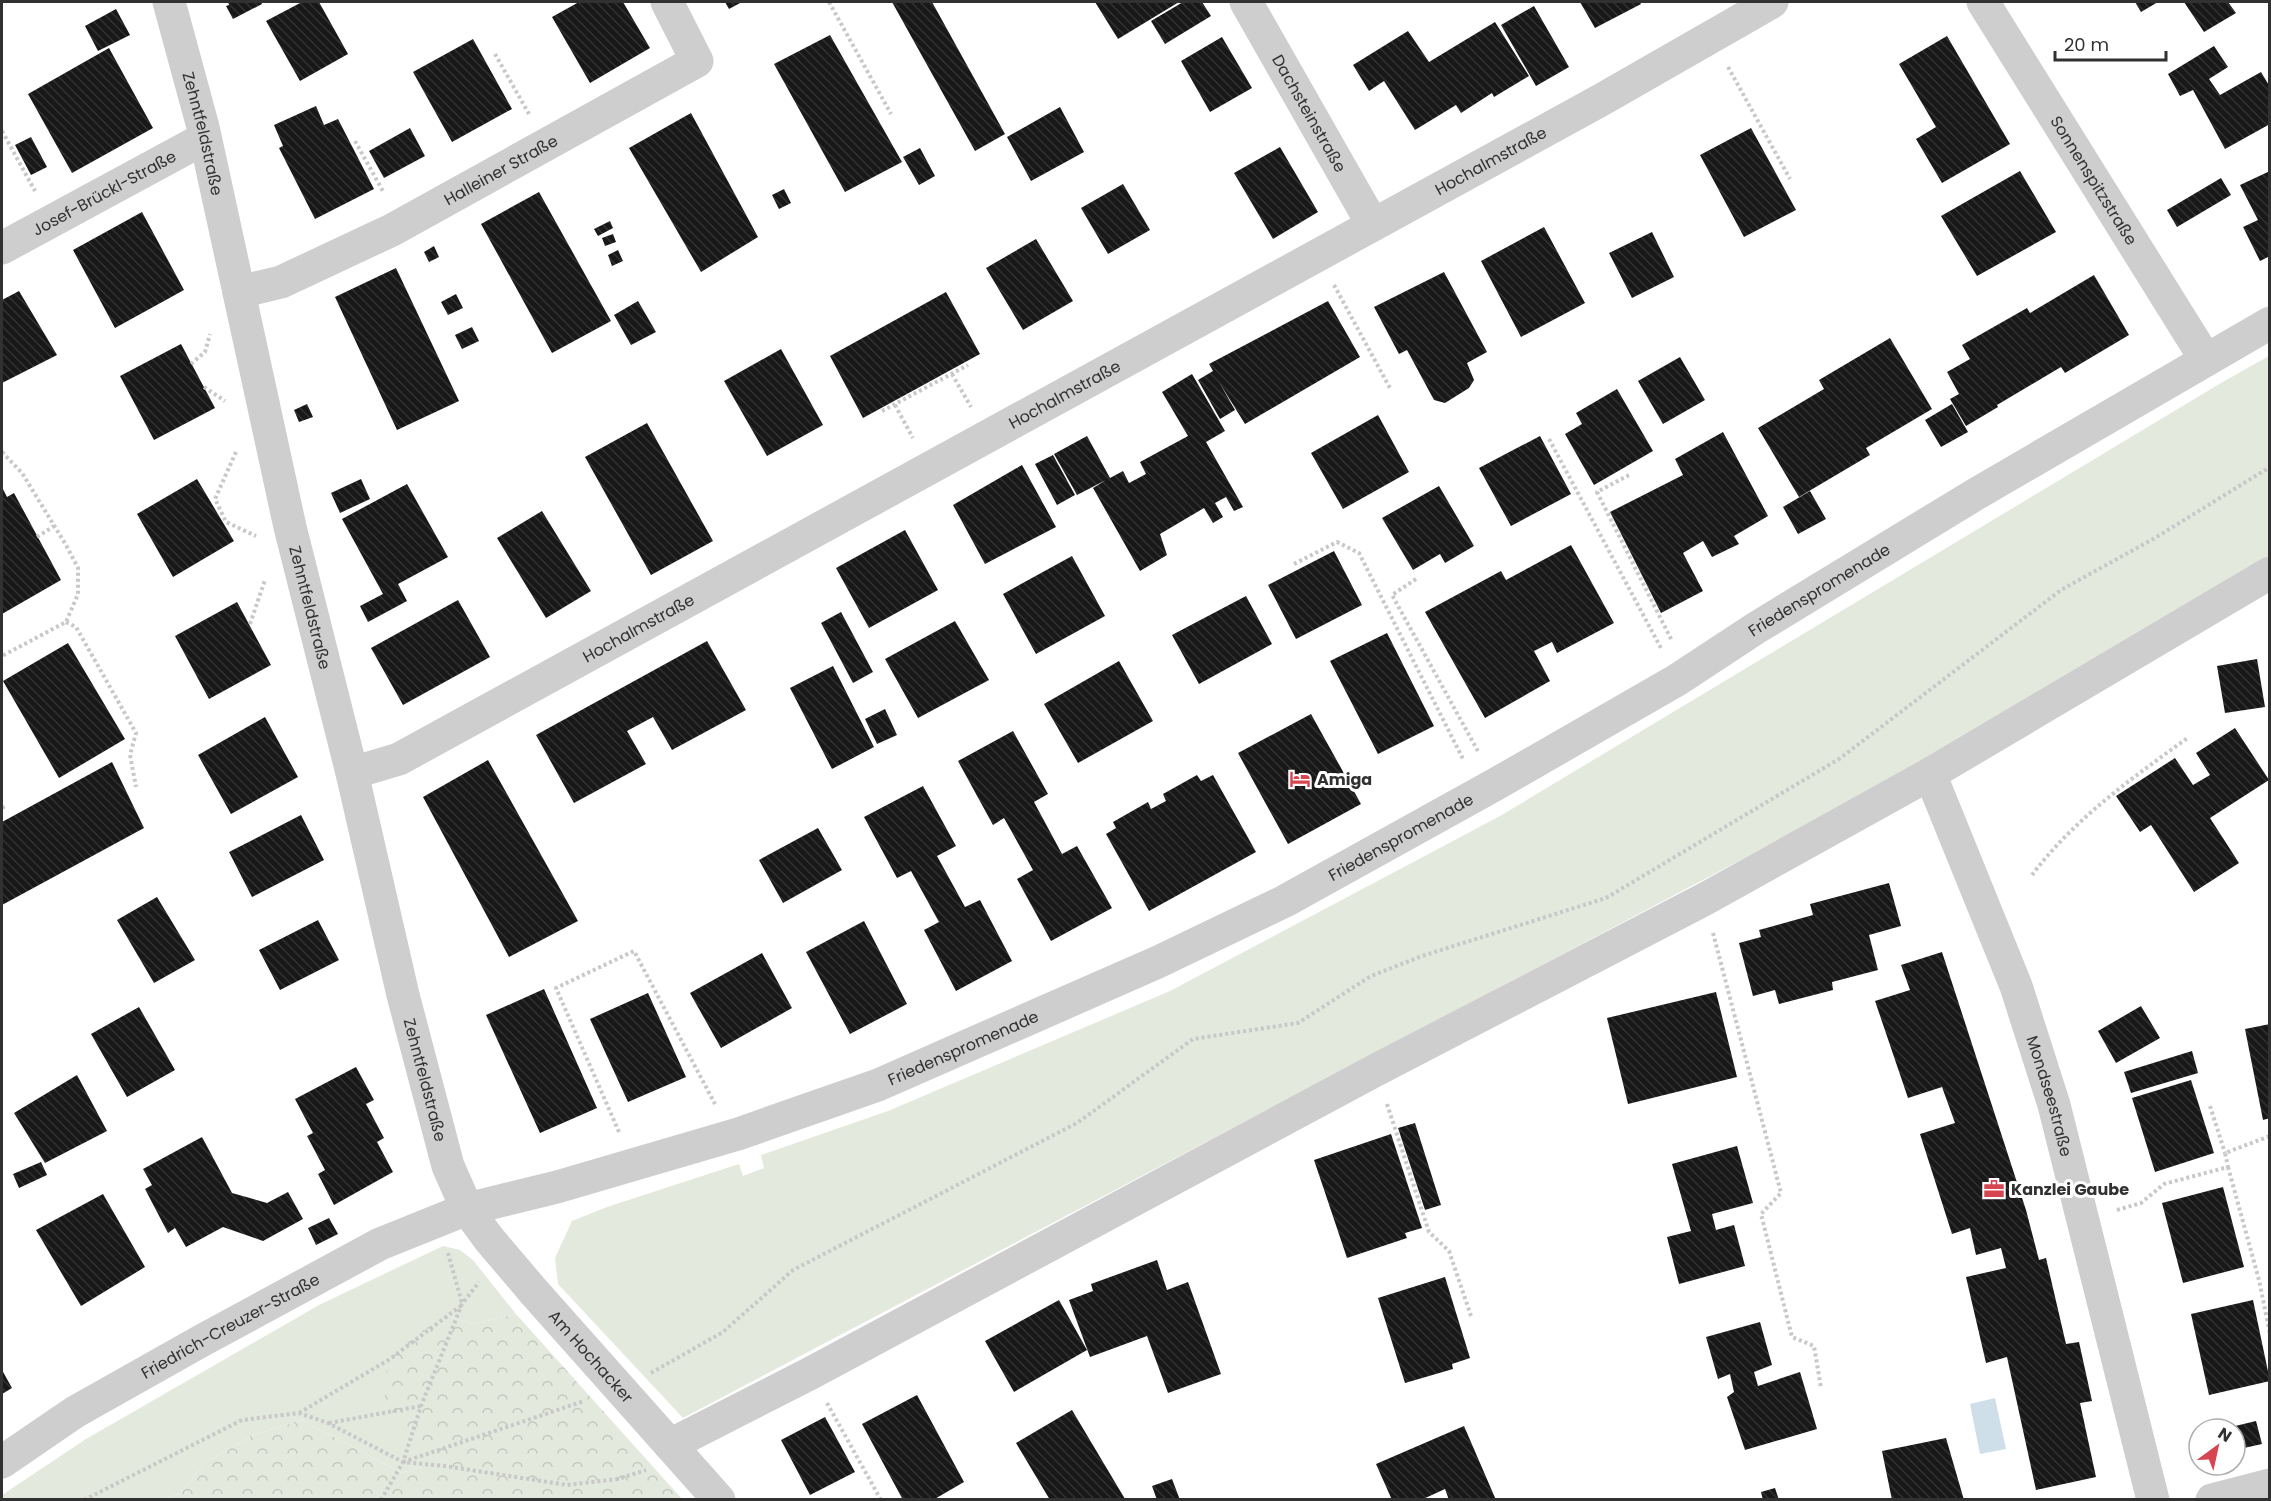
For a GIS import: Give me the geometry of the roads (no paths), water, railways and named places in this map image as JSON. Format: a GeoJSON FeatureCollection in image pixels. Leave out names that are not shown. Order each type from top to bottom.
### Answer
{"type":"FeatureCollection","features":[{"type":"Feature","properties":{"kind":"street","name":"Zehntfeldstraße"},"geometry":{"type":"LineString","coordinates":[[169,2],[205,138],[291,527],[352,773],[403,995],[448,1166],[467,1209]]}},
{"type":"Feature","properties":{"kind":"street","name":"Halleiner Straße"},"geometry":{"type":"LineString","coordinates":[[239,292],[281,282],[401,225],[697,61],[667,2]]}},
{"type":"Feature","properties":{"kind":"street","name":"Dachsteinstraße"},"geometry":{"type":"LineString","coordinates":[[1246,2],[1372,225]]}},
{"type":"Feature","properties":{"kind":"street","name":"Hochalmstraße"},"geometry":{"type":"LineString","coordinates":[[352,773],[399,759],[1601,100],[1772,2]]}},
{"type":"Feature","properties":{"kind":"street","name":"Sonnenspitzstraße"},"geometry":{"type":"LineString","coordinates":[[1983,2],[2206,360]]}},
{"type":"Feature","properties":{"kind":"street","name":"Josef-Brückl-Straße"},"geometry":{"type":"LineString","coordinates":[[2,248],[205,138]]}},
{"type":"Feature","properties":{"kind":"street","name":"Friedenspromenade"},"geometry":{"type":"LineString","coordinates":[[467,1209],[557,1187],[738,1134],[878,1085],[1148,966],[1285,901],[1488,789],[1683,676],[1868,559],[2270,323]]}},
{"type":"Feature","properties":{"kind":"street"},"geometry":{"type":"LineString","coordinates":[[677,1453],[811,1373],[1376,1070],[1705,900],[1930,774],[2270,573]]}},
{"type":"Feature","properties":{"kind":"street","name":"Mondseestraße"},"geometry":{"type":"LineString","coordinates":[[1930,774],[2016,986],[2061,1129],[2153,1500]]}},
{"type":"Feature","properties":{"kind":"street","name":"Am Hochacker"},"geometry":{"type":"LineString","coordinates":[[467,1209],[534,1292],[719,1500]]}},
{"type":"Feature","properties":{"kind":"street","name":"Friedrich-Creuzer-Straße"},"geometry":{"type":"LineString","coordinates":[[2,1462],[75,1412],[222,1329],[380,1244],[467,1209]]}},
{"type":"Feature","properties":{"kind":"street"},"geometry":{"type":"LineString","coordinates":[[2212,1500],[2270,1485]]}},
{"type":"Feature","properties":{"kind":"place","name":"Amiga"},"geometry":{"type":"Point","coordinates":[1300,779]}},
{"type":"Feature","properties":{"kind":"place","name":"Kanzlei Gaube"},"geometry":{"type":"Point","coordinates":[1994,1189]}}]}
